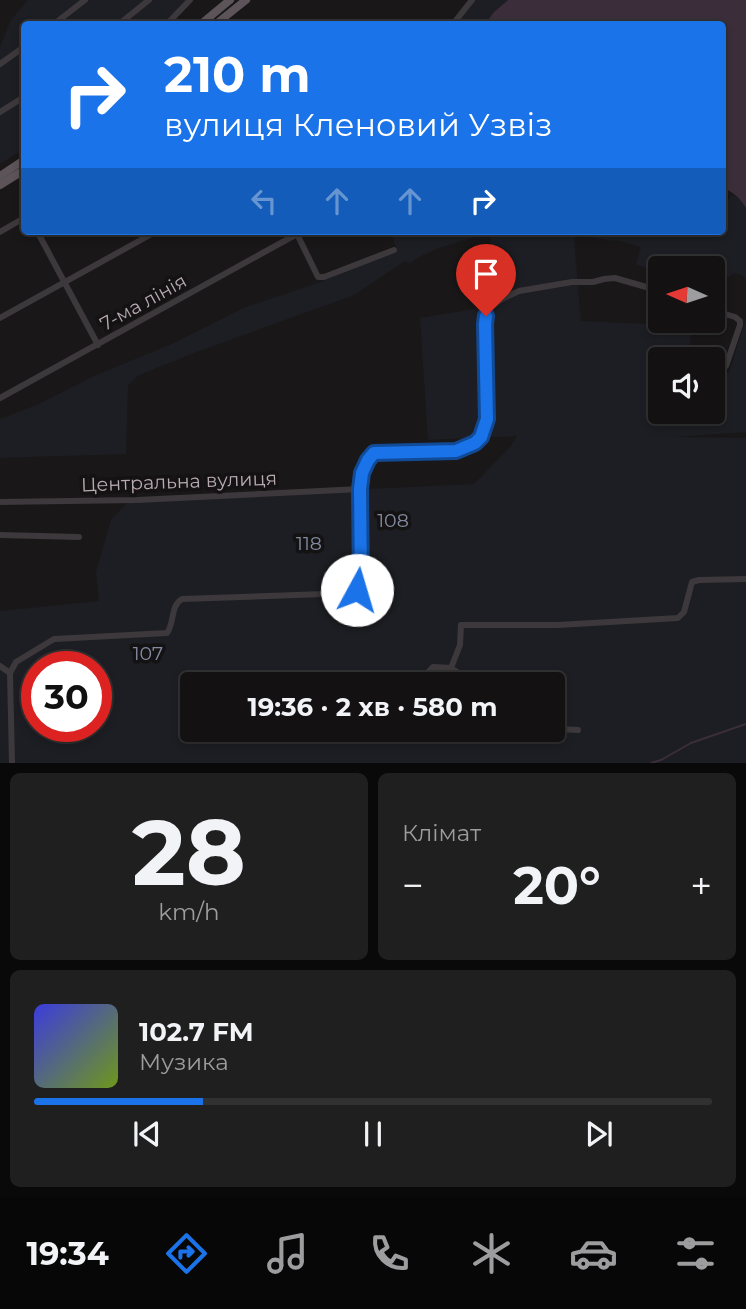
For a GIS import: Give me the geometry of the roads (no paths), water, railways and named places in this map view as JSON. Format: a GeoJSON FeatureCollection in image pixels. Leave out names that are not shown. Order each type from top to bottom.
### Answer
{"type":"FeatureCollection","features":[{"type":"Feature","properties":{"kind":"main road"},"geometry":{"type":"LineString","coordinates":[[205,21],[230,0]]}},
{"type":"Feature","properties":{"kind":"main road"},"geometry":{"type":"LineString","coordinates":[[220,21],[246,0]]}},
{"type":"Feature","properties":{"kind":"main road"},"geometry":{"type":"LineString","coordinates":[[0,176],[21,162]]}},
{"type":"Feature","properties":{"kind":"main road"},"geometry":{"type":"LineString","coordinates":[[0,185],[21,172]]}},
{"type":"Feature","properties":{"kind":"street"},"geometry":{"type":"LineString","coordinates":[[58,21],[85,0]]}},
{"type":"Feature","properties":{"kind":"street"},"geometry":{"type":"LineString","coordinates":[[123,21],[149,0]]}},
{"type":"Feature","properties":{"kind":"street"},"geometry":{"type":"LineString","coordinates":[[170,21],[190,0]]}},
{"type":"Feature","properties":{"kind":"street"},"geometry":{"type":"LineString","coordinates":[[455,21],[472,0]]}},
{"type":"Feature","properties":{"kind":"street"},"geometry":{"type":"LineString","coordinates":[[0,64],[21,49]]}},
{"type":"Feature","properties":{"kind":"street"},"geometry":{"type":"LineString","coordinates":[[0,112],[21,99]]}},
{"type":"Feature","properties":{"kind":"street"},"geometry":{"type":"LineString","coordinates":[[0,232],[21,220]]}},
{"type":"Feature","properties":{"kind":"street"},"geometry":{"type":"LineString","coordinates":[[39,235],[98,345]]}},
{"type":"Feature","properties":{"kind":"street"},"geometry":{"type":"LineString","coordinates":[[0,318],[150,235]]}},
{"type":"Feature","properties":{"kind":"street","name":"7-ма лінія"},"geometry":{"type":"LineString","coordinates":[[0,398],[294,235]]}},
{"type":"Feature","properties":{"kind":"street"},"geometry":{"type":"LineString","coordinates":[[299,235],[315,274],[321,277],[394,250]]}},
{"type":"Feature","properties":{"kind":"street"},"geometry":{"type":"LineString","coordinates":[[12,763],[10,673],[16,662],[54,639],[167,633],[171,627],[174,607],[182,599],[353,593],[357,590],[361,583],[360,489],[362,473],[368,460],[374,453],[448,452],[464,449],[481,437],[487,419],[485,324],[488,309],[519,291],[572,282],[615,278],[648,288]]}},
{"type":"Feature","properties":{"kind":"street"},"geometry":{"type":"LineString","coordinates":[[725,314],[740,321],[726,366]]}},
{"type":"Feature","properties":{"kind":"street","name":"Центральна вулиця"},"geometry":{"type":"LineString","coordinates":[[0,502],[137,500],[360,489]]}},
{"type":"Feature","properties":{"kind":"street"},"geometry":{"type":"LineString","coordinates":[[0,535],[79,537]]}},
{"type":"Feature","properties":{"kind":"street"},"geometry":{"type":"LineString","coordinates":[[457,672],[452,668],[460,645],[461,625],[558,625],[678,618],[684,612],[691,582],[746,579]]}},
{"type":"Feature","properties":{"kind":"street"},"geometry":{"type":"LineString","coordinates":[[0,666],[10,673]]}},
{"type":"Feature","properties":{"kind":"street"},"geometry":{"type":"LineString","coordinates":[[565,729],[578,730]]}},
{"type":"Feature","properties":{"kind":"waterway"},"geometry":{"type":"LineString","coordinates":[[651,763],[691,743],[746,724]]}},
{"type":"Feature","properties":{"kind":"park label","name":"108"},"geometry":{"type":"Point","coordinates":[393,520]}},
{"type":"Feature","properties":{"kind":"park label","name":"118"},"geometry":{"type":"Point","coordinates":[309,543]}},
{"type":"Feature","properties":{"kind":"park label","name":"107"},"geometry":{"type":"Point","coordinates":[148,653]}}]}
